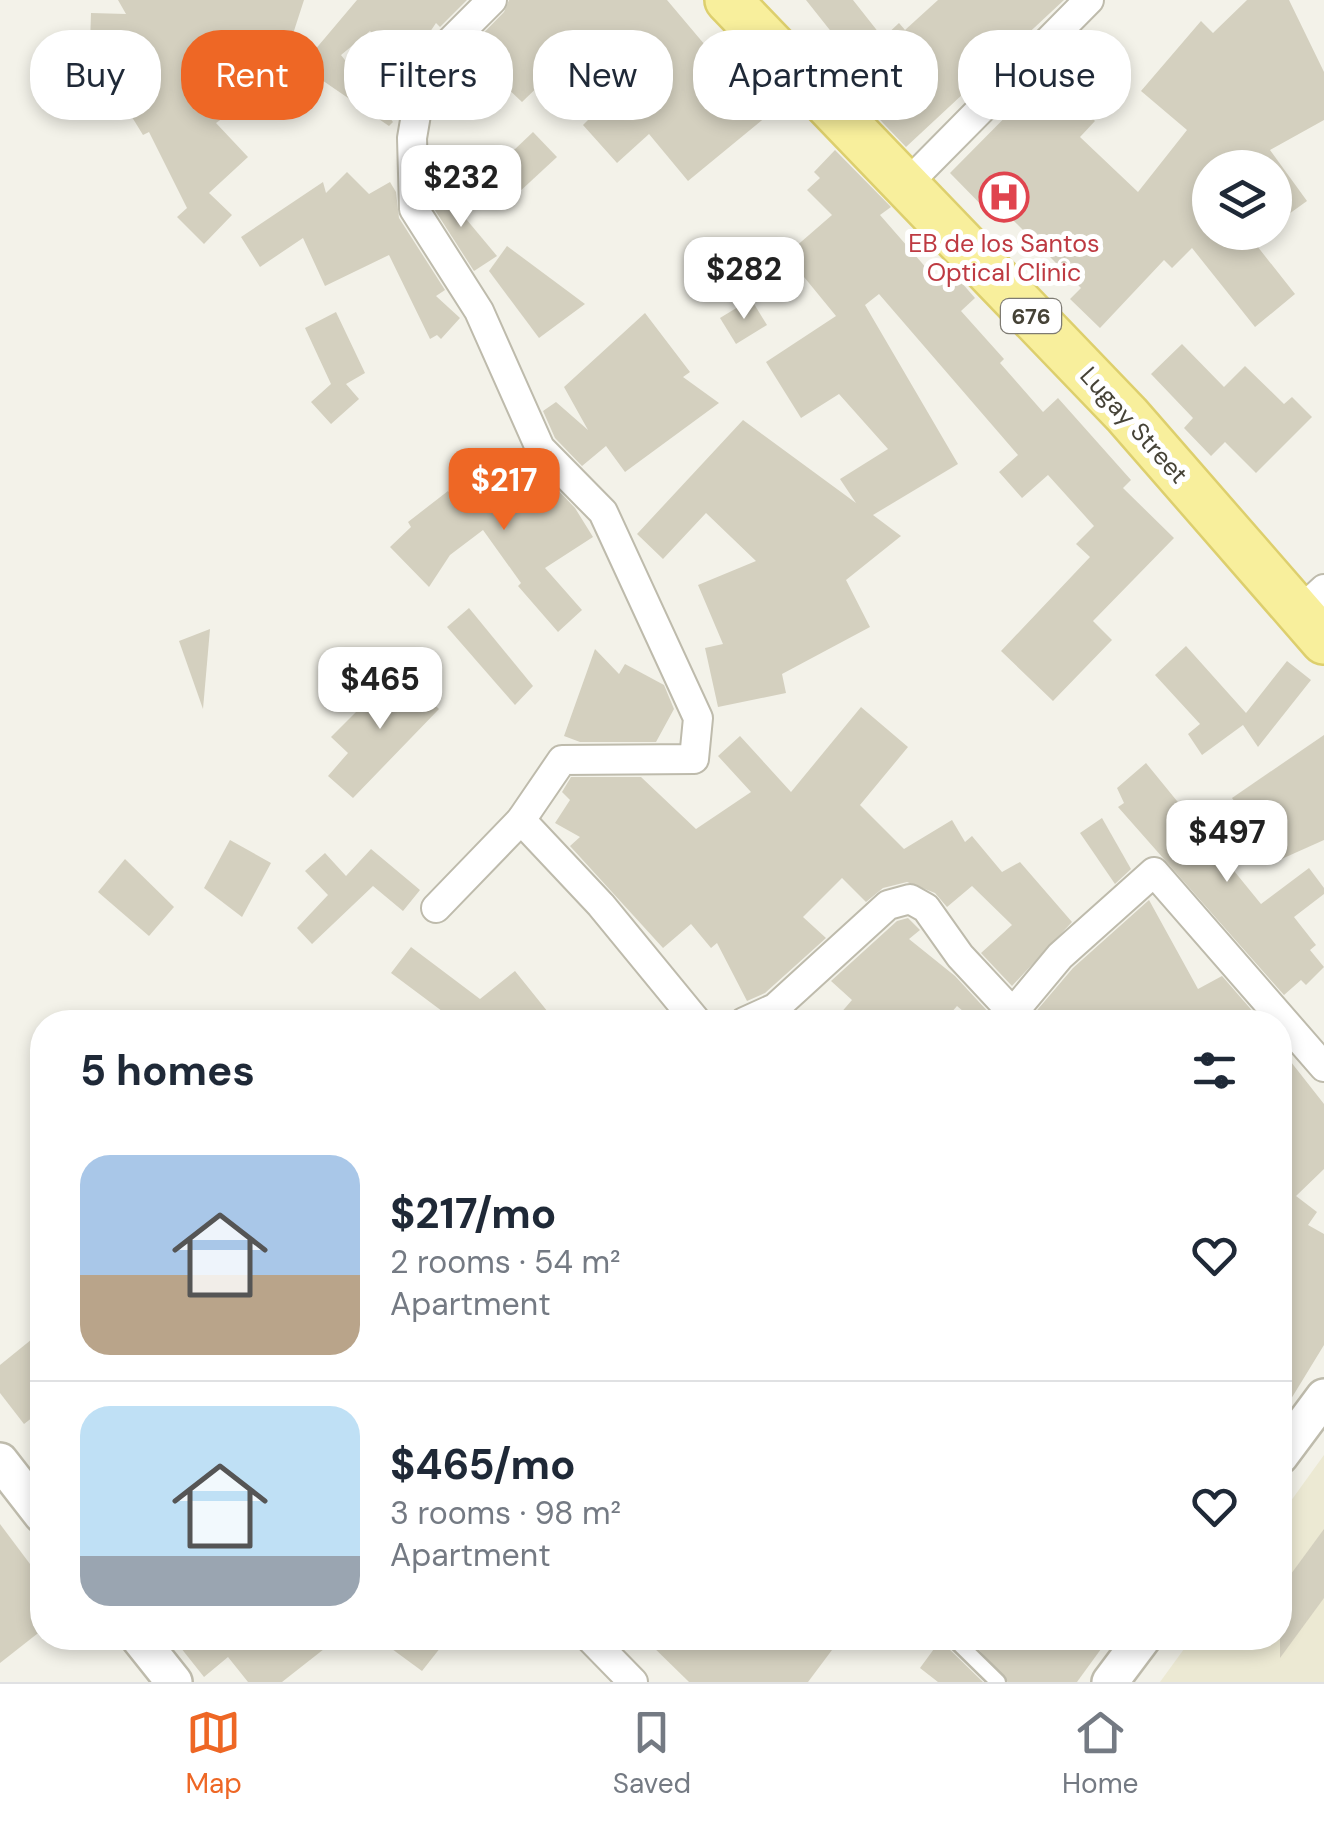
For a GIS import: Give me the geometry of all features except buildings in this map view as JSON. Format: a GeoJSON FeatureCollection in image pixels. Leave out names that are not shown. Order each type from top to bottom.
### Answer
{"type":"FeatureCollection","features":[{"type":"Feature","properties":{"kind":"main road","name":"Lugay Street"},"geometry":{"type":"LineString","coordinates":[[728,0],[1316,614]]}},
{"type":"Feature","properties":{"kind":"street"},"geometry":{"type":"LineString","coordinates":[[436,908],[521,820],[562,760],[694,759],[698,718],[603,512],[540,448],[479,311],[414,209],[412,138],[424,68],[492,0]]}},
{"type":"Feature","properties":{"kind":"street"},"geometry":{"type":"LineString","coordinates":[[906,184],[1088,0]]}},
{"type":"Feature","properties":{"kind":"street"},"geometry":{"type":"LineString","coordinates":[[521,820],[601,905],[687,1010]]}},
{"type":"Feature","properties":{"kind":"street"},"geometry":{"type":"LineString","coordinates":[[1016,1010],[1060,956],[1154,872],[1274,1010]]}},
{"type":"Feature","properties":{"kind":"street"},"geometry":{"type":"LineString","coordinates":[[771,1010],[888,905],[910,900],[926,908],[1003,1010]]}},
{"type":"Feature","properties":{"kind":"street"},"geometry":{"type":"LineString","coordinates":[[1292,1031],[1324,1068]]}},
{"type":"Feature","properties":{"kind":"street"},"geometry":{"type":"LineString","coordinates":[[1292,1440],[1324,1397]]}},
{"type":"Feature","properties":{"kind":"street"},"geometry":{"type":"LineString","coordinates":[[0,1461],[30,1500]]}},
{"type":"Feature","properties":{"kind":"street"},"geometry":{"type":"LineString","coordinates":[[149,1650],[174,1682]]}},
{"type":"Feature","properties":{"kind":"street"},"geometry":{"type":"LineString","coordinates":[[602,1650],[633,1682]]}},
{"type":"Feature","properties":{"kind":"street"},"geometry":{"type":"LineString","coordinates":[[1110,1682],[1134,1650]]}},
{"type":"Feature","properties":{"kind":"lane"},"geometry":{"type":"LineString","coordinates":[[965,1650],[998,1682]]}},
{"type":"Feature","properties":{"kind":"shaded area"},"geometry":{"type":"Polygon","coordinates":[[[1324,1455],[1324,1682],[1160,1682],[1183,1650],[1292,1650],[1292,1499],[1324,1455]]]}},
{"type":"Feature","properties":{"kind":"place","name":"EB de los Santos Optical Clinic"},"geometry":{"type":"Point","coordinates":[1004,197]}}]}
